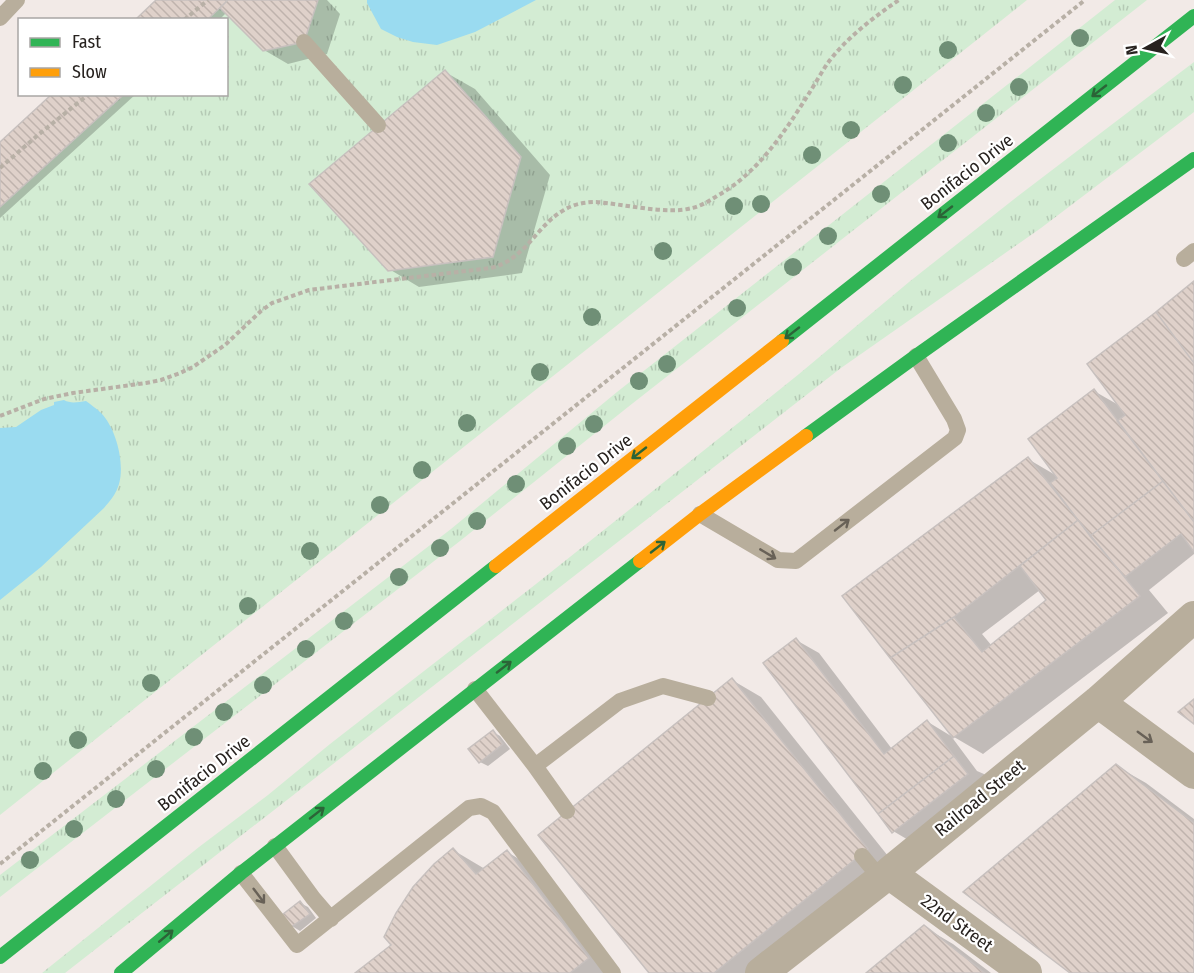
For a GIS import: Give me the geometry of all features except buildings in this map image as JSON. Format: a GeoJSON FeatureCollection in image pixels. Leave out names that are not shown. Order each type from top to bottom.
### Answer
{"type":"FeatureCollection","features":[{"type":"Feature","properties":{"kind":"highway","name":"Bonifacio Drive"},"geometry":{"type":"LineString","coordinates":[[0,957],[1194,16]]}},
{"type":"Feature","properties":{"kind":"highway"},"geometry":{"type":"LineString","coordinates":[[121,973],[275,846],[700,514],[916,356],[1194,159]]}},
{"type":"Feature","properties":{"kind":"street","name":"Railroad Street"},"geometry":{"type":"LineString","coordinates":[[761,973],[877,869],[1098,702],[1194,617]]}},
{"type":"Feature","properties":{"kind":"street"},"geometry":{"type":"LineString","coordinates":[[1098,702],[1194,773]]}},
{"type":"Feature","properties":{"kind":"street","name":"22nd Street"},"geometry":{"type":"LineString","coordinates":[[877,869],[1026,973]]}},
{"type":"Feature","properties":{"kind":"lane"},"geometry":{"type":"LineString","coordinates":[[0,18],[17,0]]}},
{"type":"Feature","properties":{"kind":"lane"},"geometry":{"type":"LineString","coordinates":[[304,42],[378,125]]}},
{"type":"Feature","properties":{"kind":"lane"},"geometry":{"type":"LineString","coordinates":[[700,514],[778,560],[796,561],[955,438],[958,430],[954,419],[916,356]]}},
{"type":"Feature","properties":{"kind":"lane"},"geometry":{"type":"LineString","coordinates":[[536,766],[620,701],[663,686],[708,698]]}},
{"type":"Feature","properties":{"kind":"lane"},"geometry":{"type":"LineString","coordinates":[[475,689],[536,766],[567,811]]}},
{"type":"Feature","properties":{"kind":"lane"},"geometry":{"type":"LineString","coordinates":[[241,873],[297,945],[469,808],[481,806],[493,812],[613,973]]}},
{"type":"Feature","properties":{"kind":"lane"},"geometry":{"type":"LineString","coordinates":[[275,846],[331,919]]}},
{"type":"Feature","properties":{"kind":"path"},"geometry":{"type":"LineString","coordinates":[[186,18],[208,0]]}},
{"type":"Feature","properties":{"kind":"path"},"geometry":{"type":"LineString","coordinates":[[0,416],[44,399],[146,383],[180,374],[225,345],[272,303],[309,290],[502,265],[522,251],[566,208],[586,202],[676,210],[691,209],[702,205],[730,189],[754,168],[781,135],[830,61],[845,43],[899,0]]}},
{"type":"Feature","properties":{"kind":"path"},"geometry":{"type":"LineString","coordinates":[[0,864],[1085,0]]}},
{"type":"Feature","properties":{"kind":"path"},"geometry":{"type":"LineString","coordinates":[[0,168],[87,96]]}},
{"type":"Feature","properties":{"kind":"green space"},"geometry":{"type":"Polygon","coordinates":[[[228,0],[1027,0],[0,815],[0,207],[123,96],[228,96],[228,18],[208,18],[228,0]]]}},
{"type":"Feature","properties":{"kind":"green space"},"geometry":{"type":"Polygon","coordinates":[[[1115,0],[1147,0],[460,541],[0,897],[0,875],[451,529],[617,392],[1115,0]]]}},
{"type":"Feature","properties":{"kind":"green space"},"geometry":{"type":"Polygon","coordinates":[[[1194,62],[1194,112],[1041,228],[841,368],[65,973],[42,973],[742,420],[909,282],[1194,62]]]}},
{"type":"Feature","properties":{"kind":"water"},"geometry":{"type":"Polygon","coordinates":[[[367,0],[536,0],[475,32],[437,45],[413,42],[381,29],[367,0]]]}},
{"type":"Feature","properties":{"kind":"water"},"geometry":{"type":"Polygon","coordinates":[[[86,401],[106,419],[115,437],[120,456],[119,484],[115,494],[104,508],[41,567],[0,600],[0,428],[16,427],[41,410],[54,405],[54,402],[86,401]]]}},
{"type":"Feature","properties":{"kind":"traffic: fast"},"geometry":{"type":"LineString","coordinates":[[782,341],[1194,16]]}},
{"type":"Feature","properties":{"kind":"traffic: fast"},"geometry":{"type":"LineString","coordinates":[[806,436],[1194,159]]}},
{"type":"Feature","properties":{"kind":"traffic: fast"},"geometry":{"type":"LineString","coordinates":[[121,973],[241,873],[640,561]]}},
{"type":"Feature","properties":{"kind":"traffic: fast"},"geometry":{"type":"LineString","coordinates":[[0,957],[496,566]]}},
{"type":"Feature","properties":{"kind":"traffic: slow"},"geometry":{"type":"LineString","coordinates":[[496,566],[782,341]]}},
{"type":"Feature","properties":{"kind":"traffic: slow"},"geometry":{"type":"LineString","coordinates":[[640,561],[806,436]]}}]}
